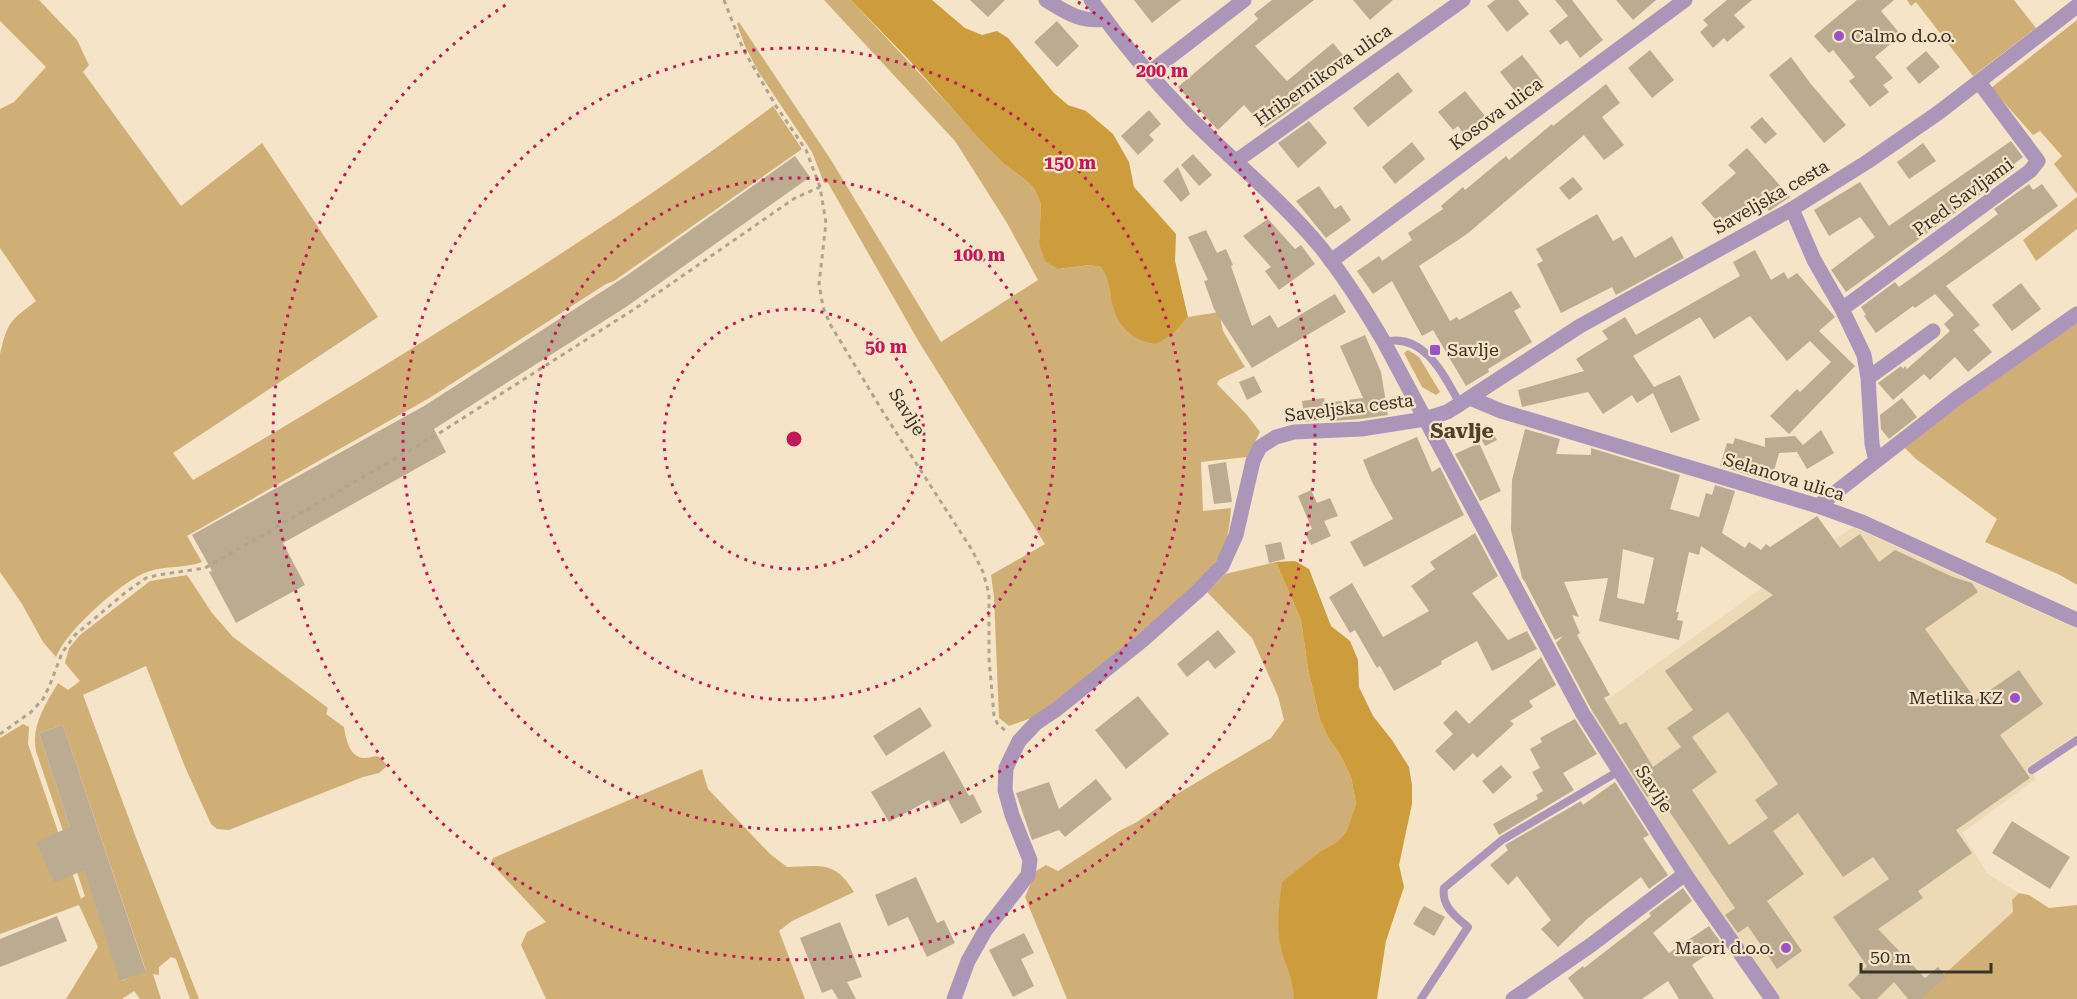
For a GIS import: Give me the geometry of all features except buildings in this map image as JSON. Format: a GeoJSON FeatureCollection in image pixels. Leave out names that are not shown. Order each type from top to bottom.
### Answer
{"type":"FeatureCollection","features":[{"type":"Feature","properties":{"kind":"street"},"geometry":{"type":"LineString","coordinates":[[1046,0],[1082,19],[1094,21],[1105,19]]}},
{"type":"Feature","properties":{"kind":"street","name":"Savlje"},"geometry":{"type":"LineString","coordinates":[[1091,0],[1149,73],[1191,119],[1303,226],[1354,293],[1384,342],[1583,714],[1685,874],[1772,999]]}},
{"type":"Feature","properties":{"kind":"street"},"geometry":{"type":"LineString","coordinates":[[1149,73],[1244,0]]}},
{"type":"Feature","properties":{"kind":"street","name":"Hribernikova ulica"},"geometry":{"type":"LineString","coordinates":[[1236,161],[1463,0]]}},
{"type":"Feature","properties":{"kind":"street","name":"Kosova ulica"},"geometry":{"type":"LineString","coordinates":[[1331,261],[1685,0]]}},
{"type":"Feature","properties":{"kind":"street","name":"Saveljska cesta"},"geometry":{"type":"LineString","coordinates":[[954,999],[968,962],[985,931],[1028,875],[1030,860],[1012,815],[1005,790],[1006,768],[1019,741],[1036,723],[1057,709],[1143,640],[1198,591],[1222,566],[1236,535],[1252,461],[1260,447],[1276,436],[1294,432],[1361,429],[1425,419],[1447,412],[1580,326],[1792,209],[1867,162],[1979,82],[2077,6]]}},
{"type":"Feature","properties":{"kind":"street","name":"Pred Savljami"},"geometry":{"type":"LineString","coordinates":[[1842,309],[2030,171],[2038,160],[1979,82]]}},
{"type":"Feature","properties":{"kind":"street"},"geometry":{"type":"LineString","coordinates":[[1792,209],[1814,260],[1842,309],[1864,356],[1875,461]]}},
{"type":"Feature","properties":{"kind":"street"},"geometry":{"type":"LineString","coordinates":[[1818,506],[1957,398],[2077,314]]}},
{"type":"Feature","properties":{"kind":"street"},"geometry":{"type":"LineString","coordinates":[[1868,378],[1933,331]]}},
{"type":"Feature","properties":{"kind":"street","name":"Selanova ulica"},"geometry":{"type":"LineString","coordinates":[[1465,401],[1818,506],[1862,522],[2077,620]]}},
{"type":"Feature","properties":{"kind":"street"},"geometry":{"type":"LineString","coordinates":[[1513,999],[1591,945],[1685,874]]}},
{"type":"Feature","properties":{"kind":"lane"},"geometry":{"type":"LineString","coordinates":[[1384,342],[1398,339],[1423,351],[1465,401]]}},
{"type":"Feature","properties":{"kind":"lane"},"geometry":{"type":"LineString","coordinates":[[2032,770],[2077,740]]}},
{"type":"Feature","properties":{"kind":"lane"},"geometry":{"type":"LineString","coordinates":[[1421,999],[1468,927],[1447,907],[1443,897],[1444,888],[1521,828],[1619,771]]}},
{"type":"Feature","properties":{"kind":"path","name":"Savlje"},"geometry":{"type":"LineString","coordinates":[[724,0],[743,49],[776,106],[806,150],[820,187],[826,223],[819,284],[823,307],[836,334],[972,550],[983,572],[988,594],[989,659],[994,715],[997,723],[1019,741]]}},
{"type":"Feature","properties":{"kind":"path"},"geometry":{"type":"LineString","coordinates":[[0,734],[32,712],[43,699],[50,687],[62,653],[75,635],[146,578],[158,574],[205,568],[438,434],[636,308],[795,198],[820,187]]}},
{"type":"Feature","properties":{"kind":"shaded area"},"geometry":{"type":"Polygon","coordinates":[[[0,0],[39,0],[77,40],[89,65],[83,72],[181,206],[262,143],[378,317],[173,453],[193,480],[359,381],[538,269],[657,190],[773,106],[802,149],[614,281],[431,397],[187,536],[202,562],[149,571],[131,580],[106,599],[81,623],[56,657],[43,642],[22,604],[0,572],[0,354],[11,323],[36,301],[0,248],[0,109],[14,102],[46,67],[0,21],[0,0]]]}},
{"type":"Feature","properties":{"kind":"shaded area"},"geometry":{"type":"Polygon","coordinates":[[[824,0],[851,0],[1003,163],[1034,188],[1041,204],[1039,243],[1059,269],[1090,265],[1101,267],[1109,278],[1110,295],[1173,334],[1188,317],[1219,312],[1223,331],[1245,367],[1219,380],[1217,384],[1260,432],[1247,457],[1201,462],[1203,511],[1231,508],[1226,541],[1213,566],[1198,585],[1051,706],[1034,717],[1009,726],[999,718],[991,575],[1045,544],[919,342],[828,183],[824,183],[812,152],[758,71],[737,24],[739,22],[831,160],[941,342],[1038,280],[1007,223],[955,141],[824,0]]]}},
{"type":"Feature","properties":{"kind":"shaded area"},"geometry":{"type":"Polygon","coordinates":[[[851,0],[932,0],[965,28],[982,35],[997,31],[1008,38],[1054,93],[1068,105],[1086,111],[1113,134],[1129,162],[1134,187],[1176,234],[1175,261],[1188,317],[1173,334],[1156,344],[1131,335],[1116,316],[1107,279],[1101,267],[1090,265],[1058,269],[1045,261],[1039,243],[1041,204],[1034,188],[1003,163],[851,0]]]}},
{"type":"Feature","properties":{"kind":"shaded area"},"geometry":{"type":"Polygon","coordinates":[[[1907,0],[2014,0],[2036,28],[1973,76],[1916,2],[1911,6],[1907,0]]]}},
{"type":"Feature","properties":{"kind":"shaded area"},"geometry":{"type":"Polygon","coordinates":[[[2077,20],[2077,194],[2054,164],[2062,156],[2040,131],[2033,135],[1991,88],[2077,20]]]}},
{"type":"Feature","properties":{"kind":"shaded area"},"geometry":{"type":"Polygon","coordinates":[[[2077,197],[2077,229],[2036,261],[2023,240],[2077,197]]]}},
{"type":"Feature","properties":{"kind":"shaded area"},"geometry":{"type":"Polygon","coordinates":[[[2077,319],[2077,585],[2060,575],[1985,542],[1997,519],[1916,459],[1903,446],[2077,319]]]}},
{"type":"Feature","properties":{"kind":"shaded area"},"geometry":{"type":"Polygon","coordinates":[[[1408,350],[1419,357],[1440,392],[1436,395],[1422,387],[1404,353],[1408,350]]]}},
{"type":"Feature","properties":{"kind":"shaded area"},"geometry":{"type":"Polygon","coordinates":[[[1853,527],[2077,629],[2077,734],[2028,767],[2036,779],[1962,833],[1988,874],[2019,893],[2012,900],[2013,912],[1917,999],[1780,999],[1643,802],[1587,714],[1777,577],[1853,527]]]}},
{"type":"Feature","properties":{"kind":"shaded area"},"geometry":{"type":"Polygon","coordinates":[[[1295,561],[1309,569],[1331,626],[1350,641],[1358,660],[1359,687],[1373,716],[1409,767],[1412,804],[1399,865],[1404,887],[1386,941],[1377,999],[1294,999],[1291,980],[1279,941],[1278,924],[1282,882],[1321,851],[1337,842],[1346,832],[1356,804],[1351,777],[1320,720],[1308,669],[1301,620],[1276,562],[1295,561]]]}},
{"type":"Feature","properties":{"kind":"shaded area"},"geometry":{"type":"Polygon","coordinates":[[[1276,562],[1301,620],[1308,669],[1320,720],[1351,777],[1356,804],[1346,832],[1337,842],[1321,851],[1304,866],[1280,898],[1280,945],[1294,990],[1294,999],[1067,999],[1025,897],[1036,871],[1046,865],[1058,871],[1177,794],[1271,738],[1284,720],[1278,696],[1252,638],[1207,592],[1225,574],[1276,562]]]}},
{"type":"Feature","properties":{"kind":"shaded area"},"geometry":{"type":"Polygon","coordinates":[[[187,575],[212,613],[233,637],[328,708],[326,714],[344,727],[349,746],[354,754],[363,758],[376,756],[381,758],[387,766],[379,773],[363,777],[229,830],[217,829],[211,824],[185,767],[146,666],[83,695],[199,999],[190,999],[176,959],[171,957],[159,967],[159,975],[153,974],[161,999],[140,999],[134,991],[122,999],[66,999],[98,947],[79,905],[0,934],[0,738],[23,724],[29,727],[28,744],[81,899],[85,896],[36,751],[37,724],[58,683],[68,690],[80,681],[65,663],[69,648],[80,635],[150,581],[187,575]],[[63,725],[39,733],[121,981],[146,971],[63,725]]]}},
{"type":"Feature","properties":{"kind":"shaded area"},"geometry":{"type":"Polygon","coordinates":[[[702,769],[708,789],[770,854],[787,867],[818,866],[833,870],[840,874],[854,892],[792,921],[779,931],[805,999],[546,999],[521,945],[527,932],[546,922],[491,863],[493,858],[702,769]]]}},
{"type":"Feature","properties":{"kind":"shaded area"},"geometry":{"type":"Polygon","coordinates":[[[2019,893],[2029,895],[2049,908],[2077,905],[2077,999],[1917,999],[2013,912],[2012,900],[2019,893]]]}},
{"type":"Feature","properties":{"kind":"place","name":"Calmo d.o.o."},"geometry":{"type":"Point","coordinates":[1839,36]}},
{"type":"Feature","properties":{"kind":"place","name":"Savlje"},"geometry":{"type":"Point","coordinates":[1435,350]}},
{"type":"Feature","properties":{"kind":"place","name":"Metlika KZ"},"geometry":{"type":"Point","coordinates":[2015,698]}},
{"type":"Feature","properties":{"kind":"place","name":"Maori d.o.o."},"geometry":{"type":"Point","coordinates":[1786,948]}},
{"type":"Feature","properties":{"kind":"district","name":"Savlje"},"geometry":{"type":"Point","coordinates":[1462,431]}}]}
